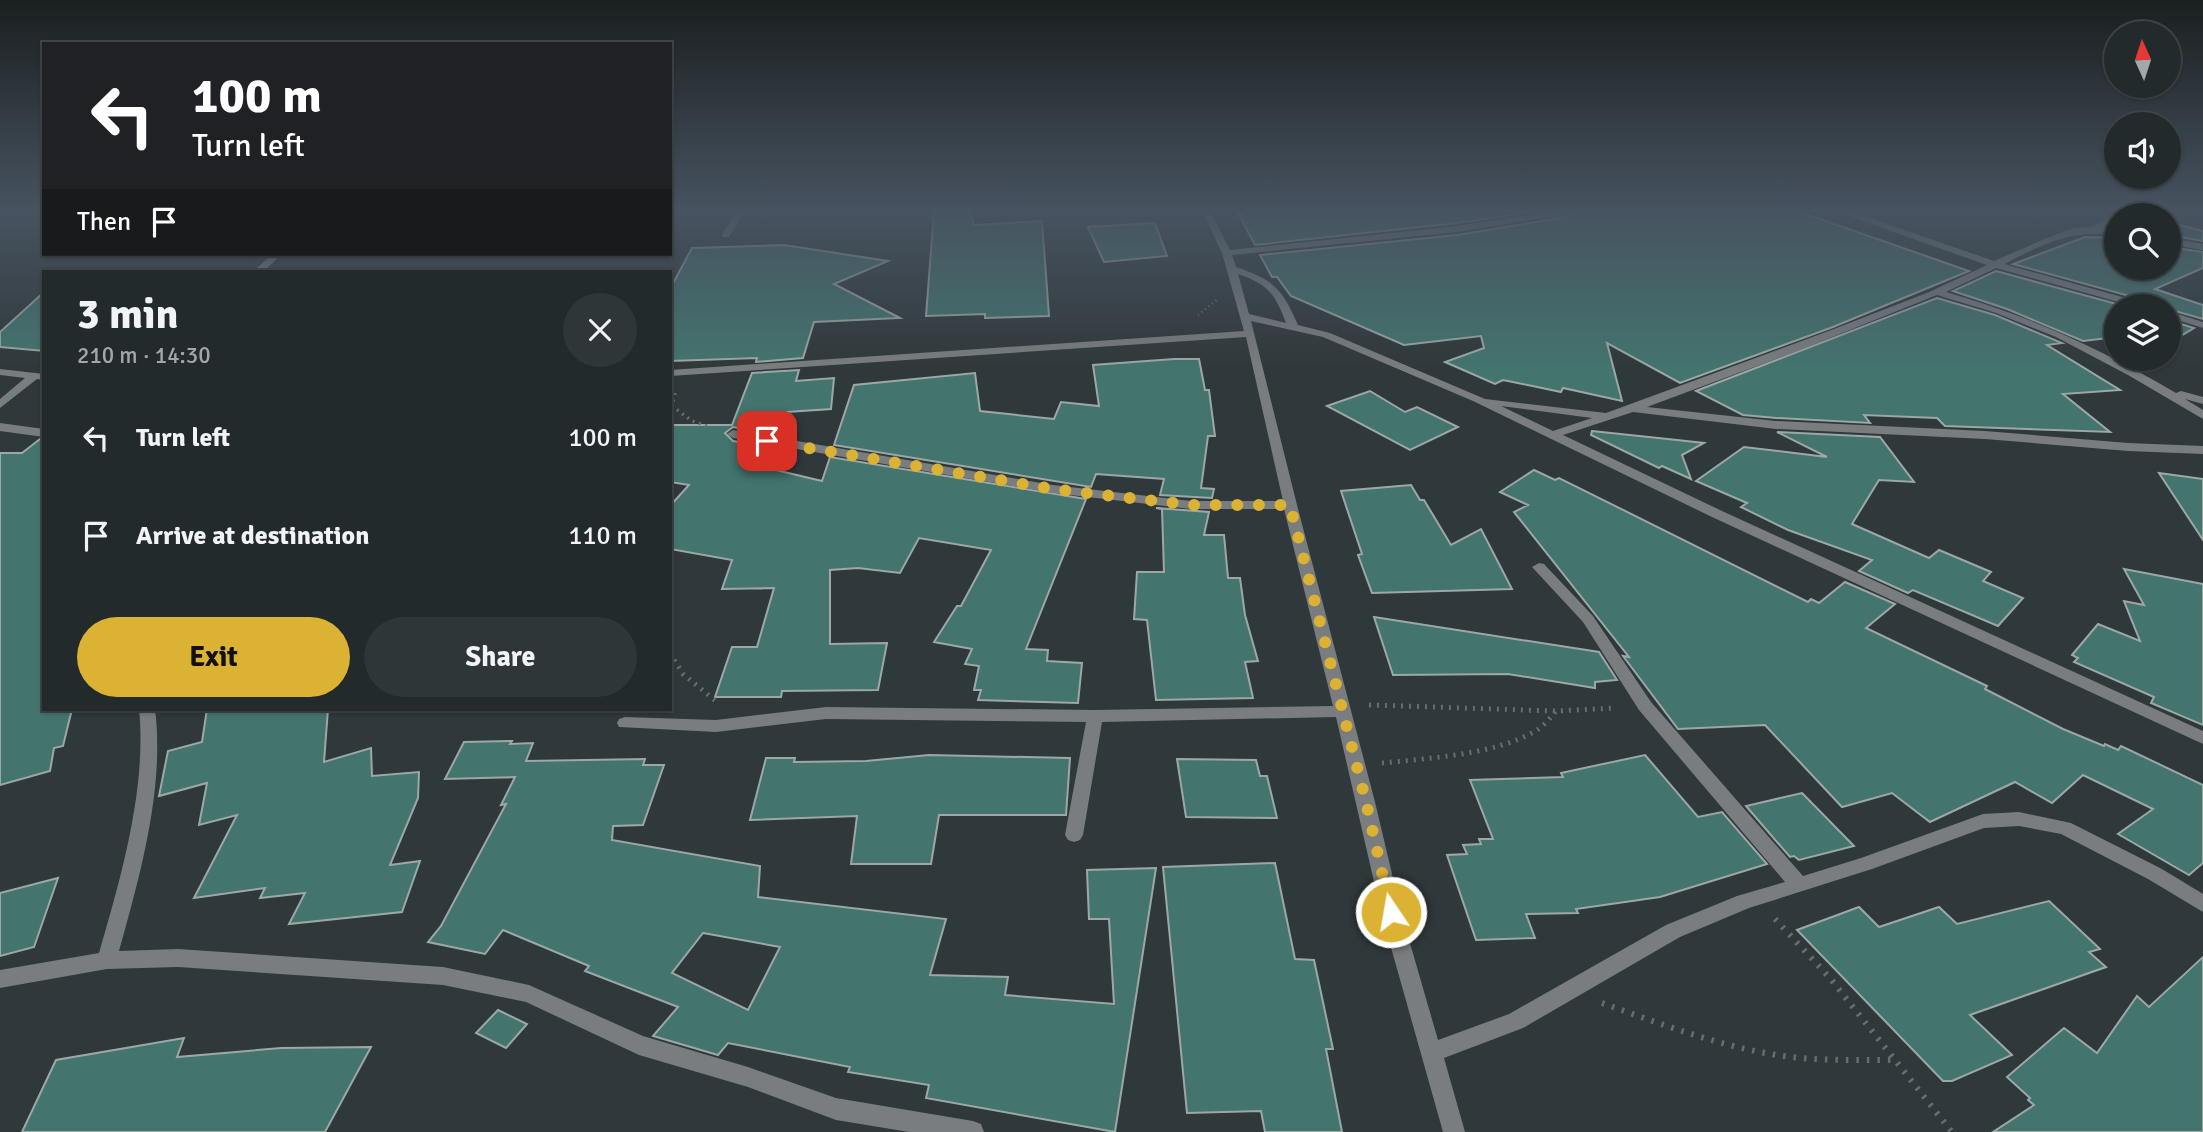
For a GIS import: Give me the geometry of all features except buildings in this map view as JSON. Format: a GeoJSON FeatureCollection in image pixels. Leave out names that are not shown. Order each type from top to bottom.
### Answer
{"type":"FeatureCollection","features":[{"type":"Feature","properties":{"kind":"street"},"geometry":{"type":"LineString","coordinates":[[1230,264],[1250,334],[1391,912],[1454,1132]]}},
{"type":"Feature","properties":{"kind":"street"},"geometry":{"type":"LineString","coordinates":[[1552,435],[1632,409],[1937,292],[1993,264],[2104,295]]}},
{"type":"Feature","properties":{"kind":"street"},"geometry":{"type":"LineString","coordinates":[[1232,269],[1270,283],[1278,290],[1293,326]]}},
{"type":"Feature","properties":{"kind":"street"},"geometry":{"type":"LineString","coordinates":[[1937,292],[2007,313],[2066,338],[2160,388],[2203,415]]}},
{"type":"Feature","properties":{"kind":"street"},"geometry":{"type":"LineString","coordinates":[[1245,316],[1326,335],[1477,399],[2203,738]]}},
{"type":"Feature","properties":{"kind":"street"},"geometry":{"type":"LineString","coordinates":[[2181,318],[2203,325]]}},
{"type":"Feature","properties":{"kind":"street"},"geometry":{"type":"LineString","coordinates":[[676,372],[1250,334]]}},
{"type":"Feature","properties":{"kind":"street"},"geometry":{"type":"LineString","coordinates":[[0,372],[39,376]]}},
{"type":"Feature","properties":{"kind":"street"},"geometry":{"type":"LineString","coordinates":[[0,405],[39,376]]}},
{"type":"Feature","properties":{"kind":"street"},"geometry":{"type":"LineString","coordinates":[[2160,388],[2203,401]]}},
{"type":"Feature","properties":{"kind":"street"},"geometry":{"type":"LineString","coordinates":[[1477,399],[1610,416]]}},
{"type":"Feature","properties":{"kind":"street"},"geometry":{"type":"LineString","coordinates":[[1632,409],[1776,425],[1985,435],[2128,447],[2203,450]]}},
{"type":"Feature","properties":{"kind":"street"},"geometry":{"type":"LineString","coordinates":[[0,427],[42,433]]}},
{"type":"Feature","properties":{"kind":"street"},"geometry":{"type":"LineString","coordinates":[[733,434],[1053,489],[1191,505],[1290,505]]}},
{"type":"Feature","properties":{"kind":"street"},"geometry":{"type":"LineString","coordinates":[[1539,568],[1588,619],[1645,706],[1799,885]]}},
{"type":"Feature","properties":{"kind":"street"},"geometry":{"type":"LineString","coordinates":[[625,723],[716,726],[827,713],[1095,716],[1341,707]]}},
{"type":"Feature","properties":{"kind":"street"},"geometry":{"type":"LineString","coordinates":[[107,960],[131,876],[142,825],[148,756],[147,711]]}},
{"type":"Feature","properties":{"kind":"street"},"geometry":{"type":"LineString","coordinates":[[1074,835],[1095,716]]}},
{"type":"Feature","properties":{"kind":"street"},"geometry":{"type":"LineString","coordinates":[[1431,1052],[1516,1021],[1673,932],[1756,898],[1983,821],[2019,819],[2065,828],[2101,844],[2203,904]]}},
{"type":"Feature","properties":{"kind":"street"},"geometry":{"type":"LineString","coordinates":[[0,979],[107,960],[178,958],[443,976],[529,994],[639,1045],[748,1077],[836,1109],[973,1132]]}},
{"type":"Feature","properties":{"kind":"path"},"geometry":{"type":"LineString","coordinates":[[676,372],[672,406],[692,421],[733,434]]}},
{"type":"Feature","properties":{"kind":"path"},"geometry":{"type":"LineString","coordinates":[[672,656],[683,674],[741,723]]}},
{"type":"Feature","properties":{"kind":"path"},"geometry":{"type":"LineString","coordinates":[[1341,707],[1556,711],[1645,706]]}},
{"type":"Feature","properties":{"kind":"path"},"geometry":{"type":"LineString","coordinates":[[1357,766],[1426,758],[1514,740],[1537,730],[1556,711]]}},
{"type":"Feature","properties":{"kind":"path"},"geometry":{"type":"LineString","coordinates":[[1756,898],[1830,978],[1952,1132]]}},
{"type":"Feature","properties":{"kind":"path"},"geometry":{"type":"LineString","coordinates":[[1568,991],[1670,1027],[1768,1053],[1848,1060],[1896,1060]]}},
{"type":"Feature","properties":{"kind":"route"},"geometry":{"type":"LineString","coordinates":[[767,441],[1053,489],[1191,505],[1290,505],[1366,802],[1391,912]]}}]}
